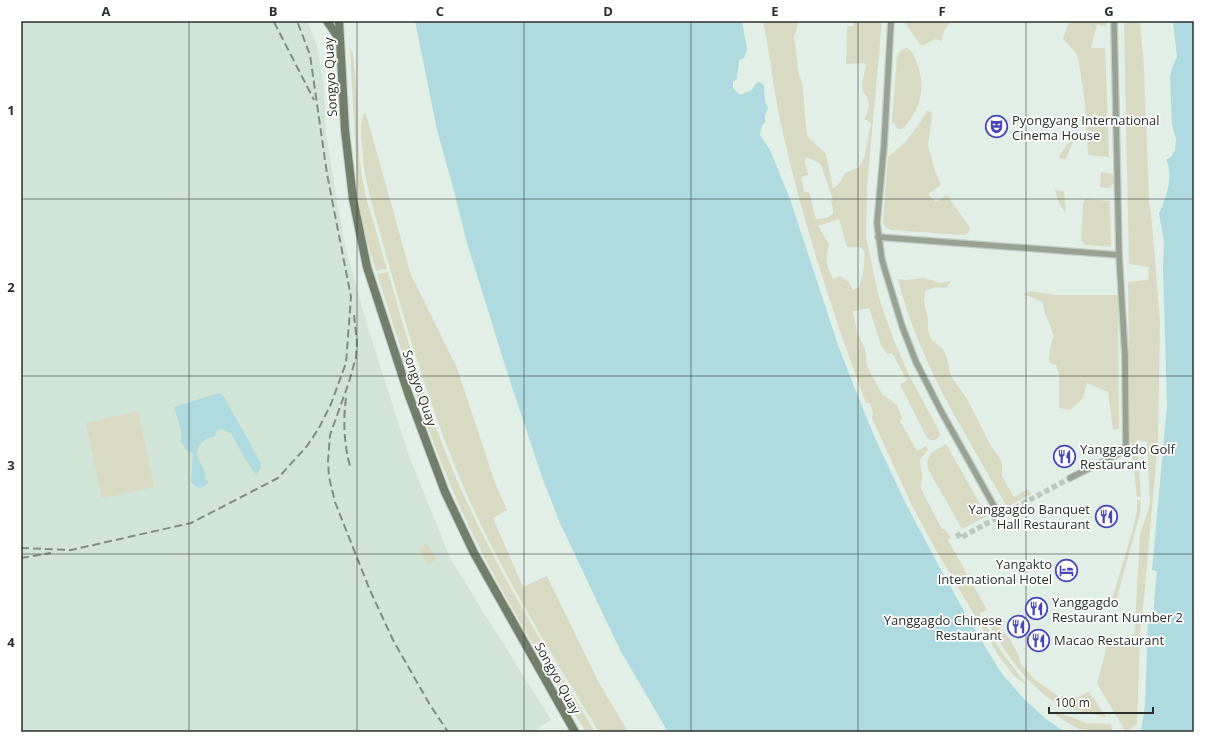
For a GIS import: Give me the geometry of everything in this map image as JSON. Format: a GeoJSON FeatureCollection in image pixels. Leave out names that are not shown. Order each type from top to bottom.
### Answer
{"type":"FeatureCollection","features":[{"type":"Feature","properties":{"kind":"main road"},"geometry":{"type":"LineString","coordinates":[[327,21],[340,40]]}},
{"type":"Feature","properties":{"kind":"main road","name":"Songyo Quay"},"geometry":{"type":"LineString","coordinates":[[339,21],[345,130],[358,229],[367,266],[408,393],[445,492],[474,553],[575,732]]}},
{"type":"Feature","properties":{"kind":"street"},"geometry":{"type":"LineString","coordinates":[[891,21],[884,146],[877,223],[882,260],[896,308],[916,362],[941,411],[994,506]]}},
{"type":"Feature","properties":{"kind":"street"},"geometry":{"type":"LineString","coordinates":[[1070,478],[1126,450],[1125,355],[1119,255],[1114,21]]}},
{"type":"Feature","properties":{"kind":"street"},"geometry":{"type":"LineString","coordinates":[[878,237],[1119,255]]}},
{"type":"Feature","properties":{"kind":"shaded area"},"geometry":{"type":"Polygon","coordinates":[[[21,21],[307,21],[317,46],[324,87],[326,133],[345,245],[367,325],[409,456],[451,560],[551,720],[532,732],[21,732],[21,21]]]}},
{"type":"Feature","properties":{"kind":"shaded area"},"geometry":{"type":"Polygon","coordinates":[[[763,21],[799,21],[794,36],[799,76],[802,81],[807,136],[826,154],[833,188],[839,184],[845,173],[859,167],[864,158],[871,123],[864,119],[869,105],[868,99],[863,92],[862,83],[866,66],[864,63],[846,64],[847,26],[853,26],[855,21],[882,21],[867,187],[866,237],[879,298],[893,338],[909,375],[939,431],[940,436],[935,440],[930,440],[926,436],[900,385],[907,380],[892,353],[887,354],[881,345],[869,308],[853,311],[857,332],[865,349],[867,366],[882,394],[897,405],[902,418],[900,421],[917,451],[926,446],[928,449],[921,458],[920,462],[922,475],[921,489],[942,529],[945,529],[951,538],[948,540],[987,610],[980,613],[982,618],[1000,650],[1026,684],[1015,677],[1000,658],[936,550],[913,508],[872,418],[873,413],[870,403],[866,403],[841,334],[798,195],[781,125],[763,21]],[[806,157],[805,163],[808,175],[801,177],[804,192],[809,192],[816,219],[827,218],[833,214],[831,201],[833,200],[821,165],[806,157]],[[839,219],[818,226],[829,244],[827,262],[833,279],[840,276],[849,282],[853,290],[859,287],[863,273],[865,252],[860,247],[847,247],[839,219]]]}},
{"type":"Feature","properties":{"kind":"shaded area"},"geometry":{"type":"Polygon","coordinates":[[[904,21],[953,21],[945,30],[942,41],[936,39],[921,46],[904,21]]]}},
{"type":"Feature","properties":{"kind":"shaded area"},"geometry":{"type":"Polygon","coordinates":[[[1069,21],[1106,21],[1106,27],[1097,24],[1091,48],[1105,48],[1109,157],[1088,154],[1085,104],[1077,54],[1063,39],[1069,21]]]}},
{"type":"Feature","properties":{"kind":"shaded area"},"geometry":{"type":"Polygon","coordinates":[[[1124,21],[1140,21],[1144,69],[1149,198],[1160,323],[1158,440],[1140,632],[1137,724],[1126,732],[1097,684],[1107,645],[1118,642],[1129,648],[1124,639],[1129,636],[1134,643],[1140,535],[1150,504],[1147,442],[1137,440],[1141,497],[1137,497],[1130,437],[1128,282],[1148,280],[1149,267],[1129,264],[1124,21]]]}},
{"type":"Feature","properties":{"kind":"shaded area"},"geometry":{"type":"Polygon","coordinates":[[[350,48],[353,53],[357,93],[361,173],[367,201],[387,269],[376,271],[362,225],[358,197],[350,48]]]}},
{"type":"Feature","properties":{"kind":"shaded area"},"geometry":{"type":"Polygon","coordinates":[[[907,48],[913,53],[919,70],[921,79],[920,97],[918,106],[909,122],[902,129],[898,129],[892,121],[897,57],[900,51],[907,48]]]}},
{"type":"Feature","properties":{"kind":"shaded area"},"geometry":{"type":"Polygon","coordinates":[[[927,111],[931,112],[932,115],[928,145],[935,171],[941,185],[928,194],[936,202],[947,195],[970,228],[969,232],[964,235],[891,230],[884,225],[883,222],[888,157],[910,136],[927,111]]]}},
{"type":"Feature","properties":{"kind":"shaded area"},"geometry":{"type":"Polygon","coordinates":[[[364,114],[366,114],[411,275],[457,368],[495,483],[507,510],[493,518],[523,587],[547,576],[599,683],[628,732],[599,732],[547,646],[498,558],[482,528],[454,465],[419,365],[398,297],[368,188],[361,137],[364,114]]]}},
{"type":"Feature","properties":{"kind":"shaded area"},"geometry":{"type":"Polygon","coordinates":[[[1074,139],[1066,159],[1058,158],[1068,143],[1074,139]]]}},
{"type":"Feature","properties":{"kind":"shaded area"},"geometry":{"type":"Polygon","coordinates":[[[1101,172],[1112,174],[1115,181],[1110,188],[1100,187],[1101,172]]]}},
{"type":"Feature","properties":{"kind":"shaded area"},"geometry":{"type":"Polygon","coordinates":[[[1055,190],[1064,191],[1066,213],[1059,203],[1055,190]]]}},
{"type":"Feature","properties":{"kind":"shaded area"},"geometry":{"type":"Polygon","coordinates":[[[1087,199],[1110,201],[1111,247],[1085,245],[1081,240],[1083,204],[1087,199]]]}},
{"type":"Feature","properties":{"kind":"shaded area"},"geometry":{"type":"Polygon","coordinates":[[[388,272],[413,359],[432,416],[466,500],[511,589],[595,732],[586,732],[512,608],[477,543],[447,477],[410,376],[377,274],[388,272]]]}},
{"type":"Feature","properties":{"kind":"shaded area"},"geometry":{"type":"Polygon","coordinates":[[[924,278],[940,283],[951,281],[946,288],[936,287],[925,291],[924,301],[928,319],[928,329],[931,339],[943,349],[947,358],[951,376],[967,399],[991,446],[999,457],[1002,463],[1002,476],[1014,497],[1028,489],[1031,494],[1011,505],[1006,505],[959,423],[930,368],[918,339],[898,279],[906,280],[924,278]]]}},
{"type":"Feature","properties":{"kind":"shaded area"},"geometry":{"type":"Polygon","coordinates":[[[1031,291],[1056,295],[1118,295],[1119,429],[1113,430],[1108,392],[1087,383],[1083,398],[1070,410],[1059,408],[1059,376],[1056,365],[1049,362],[1050,347],[1054,336],[1044,310],[1043,302],[1023,294],[1031,291]]]}},
{"type":"Feature","properties":{"kind":"shaded area"},"geometry":{"type":"Polygon","coordinates":[[[138,411],[154,487],[102,498],[86,423],[138,411]]]}},
{"type":"Feature","properties":{"kind":"shaded area"},"geometry":{"type":"Polygon","coordinates":[[[946,444],[987,516],[962,529],[928,469],[927,462],[931,453],[946,444]]]}},
{"type":"Feature","properties":{"kind":"shaded area"},"geometry":{"type":"Polygon","coordinates":[[[1137,500],[1141,500],[1140,514],[1114,608],[1110,607],[1134,525],[1137,500]]]}},
{"type":"Feature","properties":{"kind":"shaded area"},"geometry":{"type":"Polygon","coordinates":[[[426,543],[437,559],[428,565],[418,548],[426,543]]]}},
{"type":"Feature","properties":{"kind":"shaded area"},"geometry":{"type":"Polygon","coordinates":[[[988,616],[1009,638],[1018,654],[1021,664],[1034,679],[1058,696],[1075,698],[1089,692],[1106,717],[1063,705],[1050,699],[1040,691],[1021,672],[1005,650],[985,617],[988,616]]]}},
{"type":"Feature","properties":{"kind":"shaded area"},"geometry":{"type":"Polygon","coordinates":[[[1056,711],[1086,723],[1111,724],[1113,732],[1095,732],[1075,727],[1055,714],[1056,711]]]}},
{"type":"Feature","properties":{"kind":"water"},"geometry":{"type":"Polygon","coordinates":[[[415,21],[742,21],[747,49],[744,58],[739,60],[737,79],[733,82],[733,88],[740,95],[752,90],[756,83],[760,82],[764,85],[765,102],[768,108],[765,115],[765,123],[762,125],[760,135],[770,150],[790,199],[838,345],[875,438],[905,502],[941,570],[1002,674],[1026,701],[1046,719],[1065,732],[668,732],[620,650],[559,521],[542,477],[509,378],[467,243],[437,130],[415,21]]]}},
{"type":"Feature","properties":{"kind":"water"},"geometry":{"type":"Polygon","coordinates":[[[1173,21],[1194,21],[1194,732],[1141,732],[1145,705],[1148,623],[1153,623],[1157,571],[1152,570],[1167,405],[1163,268],[1164,242],[1159,213],[1168,187],[1169,172],[1166,160],[1171,157],[1175,150],[1176,139],[1172,125],[1170,76],[1177,57],[1173,21]]]}},
{"type":"Feature","properties":{"kind":"water"},"geometry":{"type":"Polygon","coordinates":[[[219,393],[223,395],[261,463],[260,470],[256,474],[246,461],[231,433],[221,429],[216,432],[215,436],[208,438],[200,444],[197,451],[197,455],[204,471],[205,480],[208,481],[207,485],[199,488],[193,485],[191,481],[193,454],[186,450],[181,441],[182,434],[174,407],[219,393]]]}},
{"type":"Feature","properties":{"kind":"tunnel"},"geometry":{"type":"LineString","coordinates":[[957,533],[960,538],[1070,478]]}},
{"type":"Feature","properties":{"kind":"railway"},"geometry":{"type":"LineString","coordinates":[[21,548],[71,550],[191,523],[278,478],[307,446],[319,428],[331,404],[346,363],[351,297],[327,174],[310,55],[297,21]]}},
{"type":"Feature","properties":{"kind":"railway"},"geometry":{"type":"LineString","coordinates":[[274,22],[314,100]]}},
{"type":"Feature","properties":{"kind":"railway"},"geometry":{"type":"LineString","coordinates":[[354,315],[357,343],[356,357],[349,382],[330,435],[328,461],[329,477],[335,502],[369,588],[393,640],[430,705],[448,732]]}},
{"type":"Feature","properties":{"kind":"railway"},"geometry":{"type":"LineString","coordinates":[[346,398],[346,450],[350,466]]}},
{"type":"Feature","properties":{"kind":"railway"},"geometry":{"type":"LineString","coordinates":[[21,558],[51,553]]}},
{"type":"Feature","properties":{"kind":"place","name":"Pyongyang International Cinema House"},"geometry":{"type":"Point","coordinates":[996,127]}},
{"type":"Feature","properties":{"kind":"place","name":"Yanggagdo Golf Restaurant"},"geometry":{"type":"Point","coordinates":[1064,456]}},
{"type":"Feature","properties":{"kind":"place","name":"Yanggagdo Banquet Hall Restaurant"},"geometry":{"type":"Point","coordinates":[1106,516]}},
{"type":"Feature","properties":{"kind":"place","name":"Yangakto International Hotel"},"geometry":{"type":"Point","coordinates":[1067,571]}},
{"type":"Feature","properties":{"kind":"place","name":"Yanggagdo Restaurant Number 2"},"geometry":{"type":"Point","coordinates":[1036,609]}},
{"type":"Feature","properties":{"kind":"place","name":"Yanggagdo Chinese Restaurant"},"geometry":{"type":"Point","coordinates":[1018,627]}},
{"type":"Feature","properties":{"kind":"place","name":"Macao Restaurant"},"geometry":{"type":"Point","coordinates":[1039,640]}}]}
